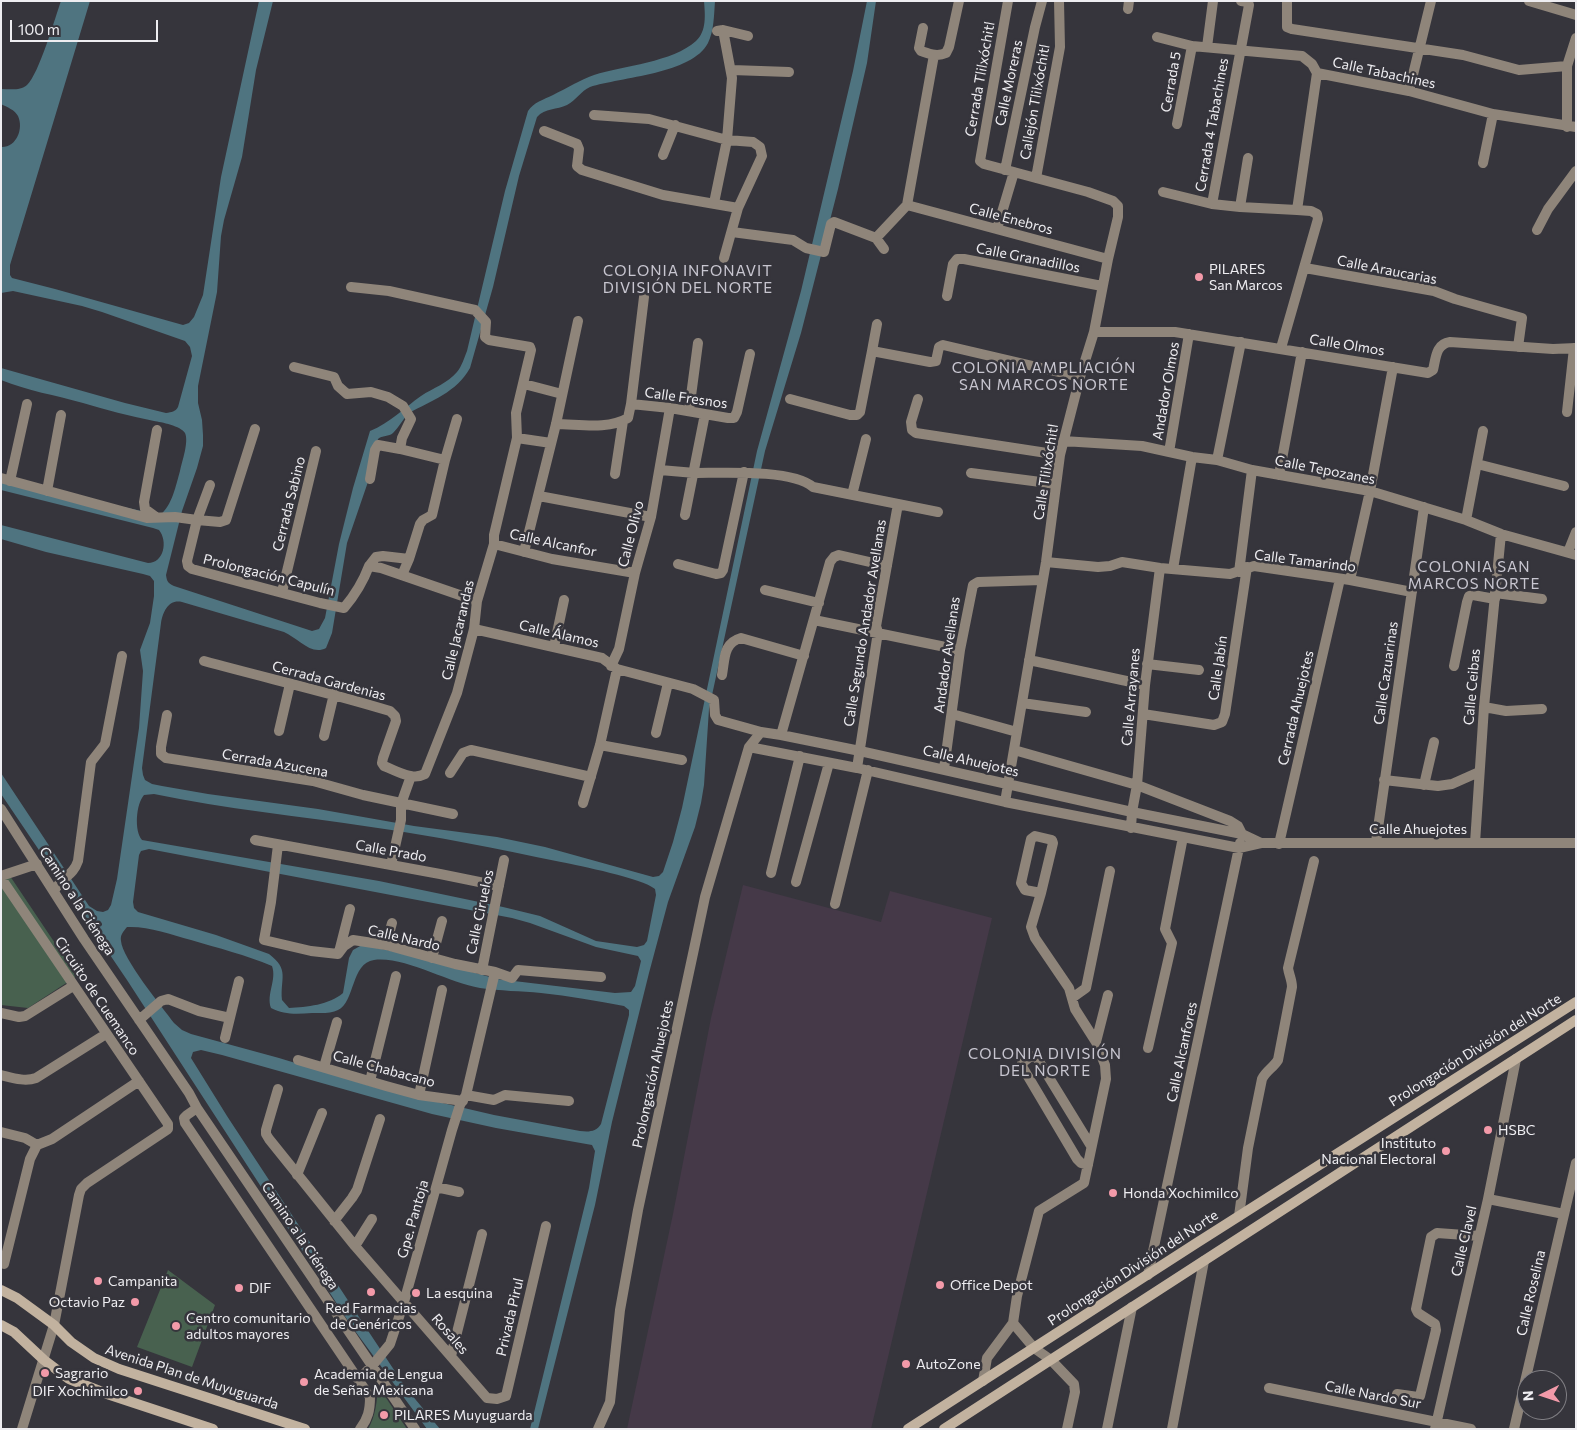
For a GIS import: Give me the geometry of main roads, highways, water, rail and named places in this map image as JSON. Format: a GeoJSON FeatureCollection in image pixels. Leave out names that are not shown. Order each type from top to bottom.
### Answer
{"type":"FeatureCollection","features":[{"type":"Feature","properties":{"kind":"main road","name":"Prolongación División del Norte"},"geometry":{"type":"LineString","coordinates":[[908,1429],[1576,1002]]}},
{"type":"Feature","properties":{"kind":"main road","name":"Prolongación División del Norte"},"geometry":{"type":"LineString","coordinates":[[944,1429],[1574,1021]]}},
{"type":"Feature","properties":{"kind":"main road","name":"Avenida Plan de Muyuguarda"},"geometry":{"type":"LineString","coordinates":[[1,1290],[17,1298],[54,1325],[71,1342],[102,1362],[305,1429]]}},
{"type":"Feature","properties":{"kind":"main road"},"geometry":{"type":"LineString","coordinates":[[1,1325],[14,1332],[44,1360],[69,1378],[110,1396],[213,1429]]}},
{"type":"Feature","properties":{"kind":"water"},"geometry":{"type":"Polygon","coordinates":[[[61,1],[90,1],[10,265],[10,275],[12,278],[183,325],[189,323],[194,317],[203,295],[221,177],[259,1],[273,1],[256,70],[242,157],[221,236],[217,292],[198,386],[203,446],[182,511],[166,575],[168,582],[174,586],[312,631],[319,629],[325,618],[339,544],[370,431],[384,424],[421,396],[449,379],[457,372],[463,362],[505,191],[528,111],[539,101],[594,75],[661,59],[686,48],[700,37],[704,27],[704,1],[715,1],[713,28],[708,43],[700,53],[687,62],[655,73],[590,87],[567,105],[544,112],[537,117],[519,176],[493,287],[470,368],[451,390],[409,413],[393,433],[378,439],[370,476],[347,543],[332,633],[326,648],[315,650],[284,632],[182,602],[174,602],[167,607],[161,623],[142,768],[145,780],[152,784],[208,794],[318,809],[414,826],[497,837],[545,847],[653,877],[659,876],[663,872],[682,808],[757,451],[801,291],[853,71],[867,1],[876,1],[867,63],[838,189],[801,333],[765,451],[758,483],[709,709],[701,803],[695,827],[668,902],[649,973],[612,1122],[595,1205],[538,1429],[530,1429],[589,1188],[595,1151],[592,1145],[496,1128],[432,1114],[222,1055],[201,1050],[193,1052],[191,1058],[227,1116],[406,1388],[440,1429],[427,1429],[350,1324],[127,980],[1,794],[1,773],[89,906],[97,911],[103,912],[108,910],[117,879],[139,728],[143,671],[140,650],[150,623],[154,581],[150,576],[143,574],[46,552],[1,539],[1,525],[148,563],[158,559],[163,551],[162,535],[159,530],[153,528],[1,490],[1,476],[96,501],[160,515],[168,506],[173,495],[184,457],[186,441],[185,433],[171,425],[31,390],[1,380],[1,368],[166,413],[174,411],[178,407],[192,356],[190,347],[185,341],[102,312],[13,291],[1,293],[1,147],[15,141],[19,132],[20,121],[17,114],[1,104],[1,89],[21,88],[32,79],[37,70],[61,1]],[[154,794],[144,795],[139,805],[137,824],[139,836],[142,840],[379,881],[503,907],[540,916],[596,941],[637,947],[644,945],[647,941],[656,895],[655,889],[625,877],[596,869],[443,839],[208,804],[154,794]],[[149,849],[141,851],[133,902],[134,908],[138,912],[216,935],[269,954],[276,960],[282,970],[282,1000],[289,1008],[325,1003],[343,993],[349,958],[353,950],[362,945],[411,955],[497,979],[615,993],[631,992],[635,986],[641,961],[638,956],[596,947],[512,918],[149,849]],[[127,927],[121,935],[123,949],[128,959],[152,995],[174,1023],[182,1030],[191,1034],[374,1087],[494,1115],[583,1131],[595,1130],[601,1124],[629,1015],[629,1010],[624,1006],[551,994],[480,988],[399,962],[374,960],[361,968],[348,999],[338,1010],[325,1013],[286,1013],[271,1008],[272,966],[252,958],[159,931],[127,927]]]}},
{"type":"Feature","properties":{"kind":"place","name":"PILARES San Marcos"},"geometry":{"type":"Point","coordinates":[1199,277]}},
{"type":"Feature","properties":{"kind":"place","name":"HSBC"},"geometry":{"type":"Point","coordinates":[1488,1130]}},
{"type":"Feature","properties":{"kind":"place","name":"Instituto Nacional Electoral"},"geometry":{"type":"Point","coordinates":[1446,1151]}},
{"type":"Feature","properties":{"kind":"place","name":"Honda Xochimilco"},"geometry":{"type":"Point","coordinates":[1113,1193]}},
{"type":"Feature","properties":{"kind":"place","name":"Campanita"},"geometry":{"type":"Point","coordinates":[98,1281]}},
{"type":"Feature","properties":{"kind":"place","name":"Office Depot"},"geometry":{"type":"Point","coordinates":[940,1285]}},
{"type":"Feature","properties":{"kind":"place","name":"DIF"},"geometry":{"type":"Point","coordinates":[239,1288]}},
{"type":"Feature","properties":{"kind":"place","name":"Red Farmacias de Genéricos"},"geometry":{"type":"Point","coordinates":[371,1292]}},
{"type":"Feature","properties":{"kind":"place","name":"La esquina"},"geometry":{"type":"Point","coordinates":[416,1293]}},
{"type":"Feature","properties":{"kind":"place","name":"Octavio Paz"},"geometry":{"type":"Point","coordinates":[135,1302]}},
{"type":"Feature","properties":{"kind":"place","name":"Centro comunitario adultos mayores"},"geometry":{"type":"Point","coordinates":[176,1326]}},
{"type":"Feature","properties":{"kind":"place","name":"AutoZone"},"geometry":{"type":"Point","coordinates":[906,1364]}},
{"type":"Feature","properties":{"kind":"place","name":"Sagrario"},"geometry":{"type":"Point","coordinates":[45,1373]}},
{"type":"Feature","properties":{"kind":"place","name":"Academia de Lengua de Señas Mexicana"},"geometry":{"type":"Point","coordinates":[304,1382]}},
{"type":"Feature","properties":{"kind":"place","name":"DIF Xochimilco"},"geometry":{"type":"Point","coordinates":[138,1391]}},
{"type":"Feature","properties":{"kind":"place","name":"PILARES Muyuguarda"},"geometry":{"type":"Point","coordinates":[384,1415]}},
{"type":"Feature","properties":{"kind":"district","name":"COLONIA INFONAVIT DIVISIÓN DEL NORTE"},"geometry":{"type":"Point","coordinates":[688,280]}},
{"type":"Feature","properties":{"kind":"district","name":"COLONIA AMPLIACIÓN SAN MARCOS NORTE"},"geometry":{"type":"Point","coordinates":[1044,376]}},
{"type":"Feature","properties":{"kind":"district","name":"COLONIA SAN MARCOS NORTE"},"geometry":{"type":"Point","coordinates":[1474,576]}},
{"type":"Feature","properties":{"kind":"district","name":"COLONIA DIVISIÓN DEL NORTE"},"geometry":{"type":"Point","coordinates":[1045,1062]}}]}
